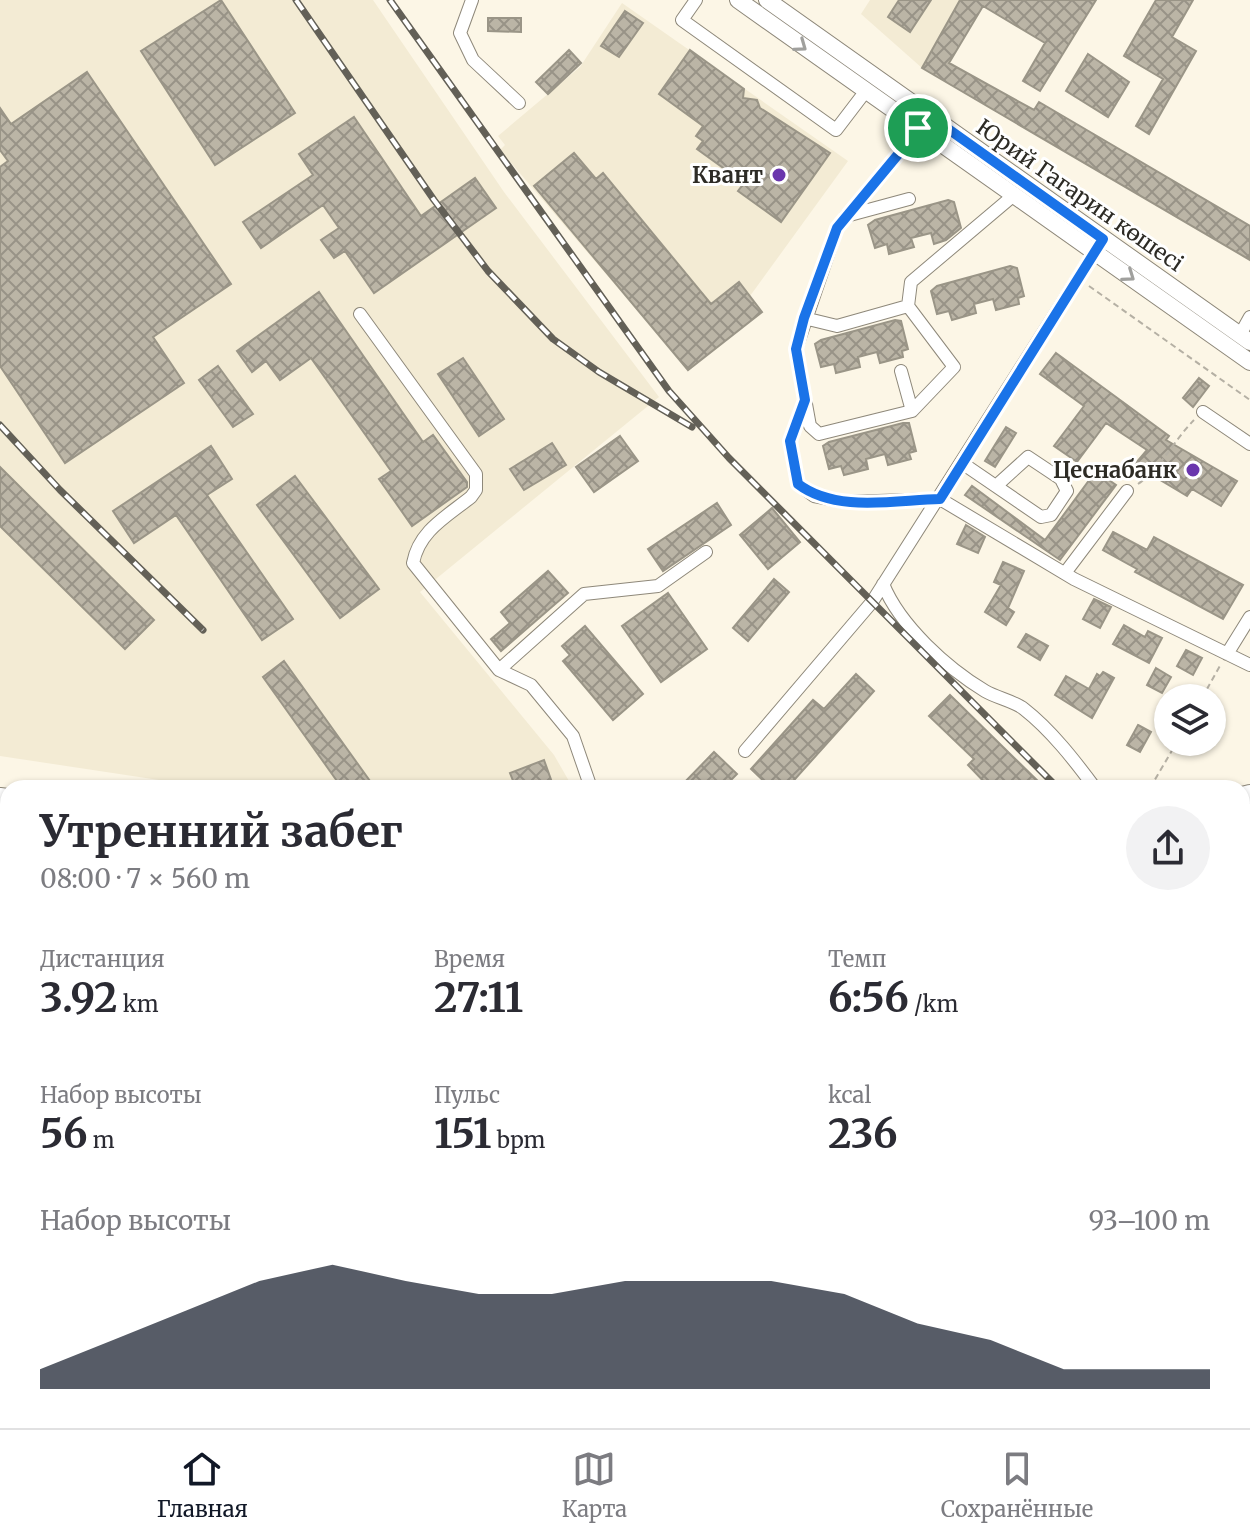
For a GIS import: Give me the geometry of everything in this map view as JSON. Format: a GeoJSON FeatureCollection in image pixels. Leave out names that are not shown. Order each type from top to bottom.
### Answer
{"type":"FeatureCollection","features":[{"type":"Feature","properties":{"kind":"main road","name":"Юрий Гагарин көшесі"},"geometry":{"type":"LineString","coordinates":[[738,0],[865,92],[924,122],[1099,245],[1250,362]]}},
{"type":"Feature","properties":{"kind":"main road","name":"Юрий Гагарин көшесі"},"geometry":{"type":"LineString","coordinates":[[767,0],[1014,195],[1099,245],[1245,339]]}},
{"type":"Feature","properties":{"kind":"street"},"geometry":{"type":"LineString","coordinates":[[472,0],[460,33],[473,60],[519,103]]}},
{"type":"Feature","properties":{"kind":"street"},"geometry":{"type":"LineString","coordinates":[[696,0],[682,20],[836,130],[865,92]]}},
{"type":"Feature","properties":{"kind":"street"},"geometry":{"type":"LineString","coordinates":[[924,122],[837,228],[804,318],[796,349],[810,426],[819,434],[912,411],[954,367],[908,306],[911,282],[1014,195]]}},
{"type":"Feature","properties":{"kind":"street"},"geometry":{"type":"LineString","coordinates":[[846,217],[909,199]]}},
{"type":"Feature","properties":{"kind":"street"},"geometry":{"type":"LineString","coordinates":[[745,751],[861,617],[940,499],[1099,245]]}},
{"type":"Feature","properties":{"kind":"street"},"geometry":{"type":"LineString","coordinates":[[804,318],[837,326],[908,306]]}},
{"type":"Feature","properties":{"kind":"street"},"geometry":{"type":"LineString","coordinates":[[360,314],[476,474],[476,490],[423,535],[416,545],[413,563],[499,670],[531,685],[573,736],[588,780]]}},
{"type":"Feature","properties":{"kind":"street"},"geometry":{"type":"LineString","coordinates":[[1245,339],[1250,317]]}},
{"type":"Feature","properties":{"kind":"street"},"geometry":{"type":"LineString","coordinates":[[901,371],[912,411]]}},
{"type":"Feature","properties":{"kind":"street"},"geometry":{"type":"LineString","coordinates":[[805,400],[790,441],[798,484],[814,496],[846,502],[940,499],[1065,573],[1250,665]]}},
{"type":"Feature","properties":{"kind":"street"},"geometry":{"type":"LineString","coordinates":[[1203,412],[1250,444]]}},
{"type":"Feature","properties":{"kind":"street"},"geometry":{"type":"LineString","coordinates":[[962,463],[1041,517],[1051,515],[1067,491],[1061,479],[1028,457],[996,486]]}},
{"type":"Feature","properties":{"kind":"street"},"geometry":{"type":"LineString","coordinates":[[1065,573],[1127,491]]}},
{"type":"Feature","properties":{"kind":"street"},"geometry":{"type":"LineString","coordinates":[[499,670],[584,594],[658,586],[706,552]]}},
{"type":"Feature","properties":{"kind":"street"},"geometry":{"type":"LineString","coordinates":[[883,584],[888,596],[919,636],[961,677],[995,697],[1023,708],[1088,780]]}},
{"type":"Feature","properties":{"kind":"street"},"geometry":{"type":"LineString","coordinates":[[1227,654],[1250,617]]}},
{"type":"Feature","properties":{"kind":"path"},"geometry":{"type":"LineString","coordinates":[[1078,278],[1250,400]]}},
{"type":"Feature","properties":{"kind":"path"},"geometry":{"type":"LineString","coordinates":[[1127,491],[1151,475],[1174,440],[1203,412]]}},
{"type":"Feature","properties":{"kind":"path"},"geometry":{"type":"LineString","coordinates":[[1210,684],[1227,654]]}},
{"type":"Feature","properties":{"kind":"path"},"geometry":{"type":"LineString","coordinates":[[1155,780],[1169,756]]}},
{"type":"Feature","properties":{"kind":"shaded area"},"geometry":{"type":"Polygon","coordinates":[[[0,0],[373,0],[504,192],[659,397],[420,592],[554,755],[568,780],[159,780],[0,756],[0,0]]]}},
{"type":"Feature","properties":{"kind":"shaded area"},"geometry":{"type":"Polygon","coordinates":[[[870,0],[960,0],[922,68],[861,14],[870,0]]]}},
{"type":"Feature","properties":{"kind":"shaded area","name":"Квант"},"geometry":{"type":"Polygon","coordinates":[[[622,3],[848,161],[750,296],[762,312],[688,370],[500,150],[505,145],[498,136],[580,67],[622,3]]]}},
{"type":"Feature","properties":{"kind":"building"},"geometry":{"type":"Polygon","coordinates":[[[221,0],[295,113],[215,165],[141,51],[221,0]]]}},
{"type":"Feature","properties":{"kind":"building"},"geometry":{"type":"Polygon","coordinates":[[[899,0],[931,0],[910,32],[888,17],[899,0]]]}},
{"type":"Feature","properties":{"kind":"building"},"geometry":{"type":"Polygon","coordinates":[[[960,0],[1096,0],[1040,91],[1023,81],[1045,43],[983,6],[949,63],[1034,110],[1039,102],[1250,226],[1250,260],[922,68],[960,0]]]}},
{"type":"Feature","properties":{"kind":"building"},"geometry":{"type":"Polygon","coordinates":[[[1156,0],[1193,0],[1172,37],[1196,51],[1149,134],[1136,126],[1163,79],[1124,56],[1156,0]]]}},
{"type":"Feature","properties":{"kind":"building"},"geometry":{"type":"Polygon","coordinates":[[[625,11],[643,23],[619,57],[601,46],[625,11]]]}},
{"type":"Feature","properties":{"kind":"building"},"geometry":{"type":"Polygon","coordinates":[[[488,18],[521,18],[521,32],[488,31],[488,18]]]}},
{"type":"Feature","properties":{"kind":"building"},"geometry":{"type":"Polygon","coordinates":[[[569,50],[581,63],[548,94],[536,82],[569,50]]]}},
{"type":"Feature","properties":{"kind":"building"},"geometry":{"type":"Polygon","coordinates":[[[690,50],[744,89],[743,98],[757,100],[760,108],[830,153],[781,222],[738,191],[744,183],[697,149],[703,141],[696,136],[703,126],[659,94],[690,50]]]}},
{"type":"Feature","properties":{"kind":"building"},"geometry":{"type":"Polygon","coordinates":[[[1088,54],[1129,82],[1108,117],[1066,91],[1088,54]]]}},
{"type":"Feature","properties":{"kind":"building"},"geometry":{"type":"Polygon","coordinates":[[[87,72],[231,284],[153,337],[184,383],[65,463],[0,366],[0,167],[8,161],[0,150],[0,108],[11,124],[87,72]]]}},
{"type":"Feature","properties":{"kind":"building"},"geometry":{"type":"Polygon","coordinates":[[[354,117],[421,216],[475,178],[496,208],[374,293],[345,251],[334,258],[321,240],[339,228],[323,205],[261,248],[243,222],[313,175],[299,154],[354,117]]]}},
{"type":"Feature","properties":{"kind":"building"},"geometry":{"type":"Polygon","coordinates":[[[574,153],[596,179],[603,173],[711,304],[739,282],[762,312],[688,370],[534,186],[574,153]]]}},
{"type":"Feature","properties":{"kind":"building"},"geometry":{"type":"Polygon","coordinates":[[[948,200],[954,202],[961,228],[946,240],[934,244],[931,233],[911,238],[914,247],[889,254],[887,244],[875,248],[868,225],[875,220],[948,200]]]}},
{"type":"Feature","properties":{"kind":"building"},"geometry":{"type":"Polygon","coordinates":[[[1010,266],[1017,268],[1024,296],[1018,298],[1019,304],[996,310],[993,299],[974,304],[976,313],[952,320],[949,311],[937,314],[931,291],[937,286],[1010,266]]]}},
{"type":"Feature","properties":{"kind":"building"},"geometry":{"type":"Polygon","coordinates":[[[319,292],[423,442],[433,435],[467,482],[467,487],[412,526],[379,479],[391,471],[311,358],[280,380],[266,361],[252,372],[237,351],[319,292]]]}},
{"type":"Feature","properties":{"kind":"building"},"geometry":{"type":"Polygon","coordinates":[[[901,321],[908,349],[902,351],[903,357],[880,363],[877,352],[858,357],[860,367],[836,373],[834,364],[821,367],[815,344],[821,340],[901,321]]]}},
{"type":"Feature","properties":{"kind":"building"},"geometry":{"type":"Polygon","coordinates":[[[1056,353],[1169,436],[1166,440],[1237,481],[1221,506],[1192,489],[1187,496],[1145,471],[1140,477],[1131,469],[1147,450],[1106,423],[1077,462],[1054,446],[1084,406],[1040,374],[1056,353]]]}},
{"type":"Feature","properties":{"kind":"building"},"geometry":{"type":"Polygon","coordinates":[[[463,358],[504,419],[479,436],[438,374],[463,358]]]}},
{"type":"Feature","properties":{"kind":"building"},"geometry":{"type":"Polygon","coordinates":[[[218,366],[253,414],[233,427],[199,380],[218,366]]]}},
{"type":"Feature","properties":{"kind":"building"},"geometry":{"type":"Polygon","coordinates":[[[1199,378],[1209,386],[1193,407],[1183,398],[1199,378]]]}},
{"type":"Feature","properties":{"kind":"building"},"geometry":{"type":"Polygon","coordinates":[[[909,423],[916,451],[909,453],[911,459],[888,465],[885,454],[866,459],[868,469],[844,475],[841,466],[829,469],[823,446],[829,442],[909,423]]]}},
{"type":"Feature","properties":{"kind":"building"},"geometry":{"type":"Polygon","coordinates":[[[1006,427],[1016,433],[995,467],[985,461],[1006,427]]]}},
{"type":"Feature","properties":{"kind":"building"},"geometry":{"type":"Polygon","coordinates":[[[620,436],[638,461],[594,492],[576,467],[620,436]]]}},
{"type":"Feature","properties":{"kind":"building"},"geometry":{"type":"Polygon","coordinates":[[[552,443],[566,465],[524,490],[510,469],[552,443]]]}},
{"type":"Feature","properties":{"kind":"building"},"geometry":{"type":"Polygon","coordinates":[[[211,446],[232,479],[207,495],[293,619],[262,640],[176,515],[134,543],[113,511],[211,446]]]}},
{"type":"Feature","properties":{"kind":"building"},"geometry":{"type":"Polygon","coordinates":[[[0,467],[154,620],[125,649],[0,526],[0,467]]]}},
{"type":"Feature","properties":{"kind":"building"},"geometry":{"type":"Polygon","coordinates":[[[1096,471],[1116,485],[1060,560],[965,495],[972,486],[1045,540],[1096,471]]]}},
{"type":"Feature","properties":{"kind":"building"},"geometry":{"type":"Polygon","coordinates":[[[295,476],[379,589],[340,618],[257,505],[295,476]]]}},
{"type":"Feature","properties":{"kind":"building"},"geometry":{"type":"Polygon","coordinates":[[[717,503],[731,525],[663,571],[648,549],[717,503]]]}},
{"type":"Feature","properties":{"kind":"building"},"geometry":{"type":"Polygon","coordinates":[[[772,508],[800,542],[768,569],[740,535],[772,508]]]}},
{"type":"Feature","properties":{"kind":"building"},"geometry":{"type":"Polygon","coordinates":[[[966,525],[985,537],[978,553],[957,544],[966,525]]]}},
{"type":"Feature","properties":{"kind":"building"},"geometry":{"type":"Polygon","coordinates":[[[1113,532],[1147,550],[1154,537],[1243,585],[1223,619],[1135,572],[1137,569],[1103,550],[1113,532]]]}},
{"type":"Feature","properties":{"kind":"building"},"geometry":{"type":"Polygon","coordinates":[[[1003,562],[1024,571],[1008,608],[1014,612],[1006,625],[985,612],[1001,585],[994,582],[1003,562]]]}},
{"type":"Feature","properties":{"kind":"building"},"geometry":{"type":"Polygon","coordinates":[[[548,571],[568,593],[501,651],[491,639],[510,623],[501,612],[548,571]]]}},
{"type":"Feature","properties":{"kind":"building"},"geometry":{"type":"Polygon","coordinates":[[[774,579],[789,592],[748,641],[733,628],[774,579]]]}},
{"type":"Feature","properties":{"kind":"building"},"geometry":{"type":"Polygon","coordinates":[[[668,593],[707,649],[661,682],[622,626],[668,593]]]}},
{"type":"Feature","properties":{"kind":"building"},"geometry":{"type":"Polygon","coordinates":[[[1094,599],[1111,607],[1100,628],[1083,619],[1094,599]]]}},
{"type":"Feature","properties":{"kind":"building"},"geometry":{"type":"Polygon","coordinates":[[[1124,625],[1145,637],[1148,631],[1162,638],[1149,663],[1113,644],[1124,625]]]}},
{"type":"Feature","properties":{"kind":"building"},"geometry":{"type":"Polygon","coordinates":[[[585,626],[643,694],[613,720],[563,661],[570,655],[562,646],[585,626]]]}},
{"type":"Feature","properties":{"kind":"building"},"geometry":{"type":"Polygon","coordinates":[[[1026,634],[1048,646],[1040,660],[1018,647],[1026,634]]]}},
{"type":"Feature","properties":{"kind":"building"},"geometry":{"type":"Polygon","coordinates":[[[1186,650],[1202,658],[1193,675],[1177,666],[1186,650]]]}},
{"type":"Feature","properties":{"kind":"building"},"geometry":{"type":"Polygon","coordinates":[[[284,661],[369,780],[336,780],[263,677],[284,661]]]}},
{"type":"Feature","properties":{"kind":"building"},"geometry":{"type":"Polygon","coordinates":[[[1156,668],[1171,677],[1167,684],[1154,684],[1154,689],[1147,685],[1156,668]]]}},
{"type":"Feature","properties":{"kind":"building"},"geometry":{"type":"Polygon","coordinates":[[[1103,672],[1114,678],[1092,718],[1055,695],[1066,676],[1089,689],[1097,674],[1100,676],[1103,672]]]}},
{"type":"Feature","properties":{"kind":"building"},"geometry":{"type":"Polygon","coordinates":[[[856,674],[874,691],[794,780],[763,780],[751,769],[813,700],[824,709],[856,674]]]}},
{"type":"Feature","properties":{"kind":"building"},"geometry":{"type":"Polygon","coordinates":[[[950,695],[1037,780],[982,780],[968,765],[974,759],[929,716],[950,695]]]}},
{"type":"Feature","properties":{"kind":"building"},"geometry":{"type":"Polygon","coordinates":[[[1138,725],[1151,732],[1140,752],[1127,745],[1138,725]]]}},
{"type":"Feature","properties":{"kind":"building"},"geometry":{"type":"Polygon","coordinates":[[[714,752],[737,774],[731,780],[687,780],[714,752]]]}},
{"type":"Feature","properties":{"kind":"building"},"geometry":{"type":"Polygon","coordinates":[[[544,760],[551,780],[513,780],[510,773],[544,760]]]}},
{"type":"Feature","properties":{"kind":"railway"},"geometry":{"type":"LineString","coordinates":[[296,0],[434,200],[488,271],[553,339],[599,372],[692,427]]}},
{"type":"Feature","properties":{"kind":"railway"},"geometry":{"type":"LineString","coordinates":[[390,0],[669,391],[729,458],[1050,780]]}},
{"type":"Feature","properties":{"kind":"railway"},"geometry":{"type":"LineString","coordinates":[[0,425],[60,490],[203,630]]}},
{"type":"Feature","properties":{"kind":"place","name":"Квант"},"geometry":{"type":"Point","coordinates":[779,175]}},
{"type":"Feature","properties":{"kind":"place","name":"Цеснабанк"},"geometry":{"type":"Point","coordinates":[1193,470]}},
{"type":"Feature","properties":{"kind":"route"},"geometry":{"type":"LineString","coordinates":[[930,116],[1103,239],[940,499],[846,502],[814,496],[798,484],[790,441],[805,400],[796,349],[804,318],[837,228],[918,128],[930,116]]}}]}
